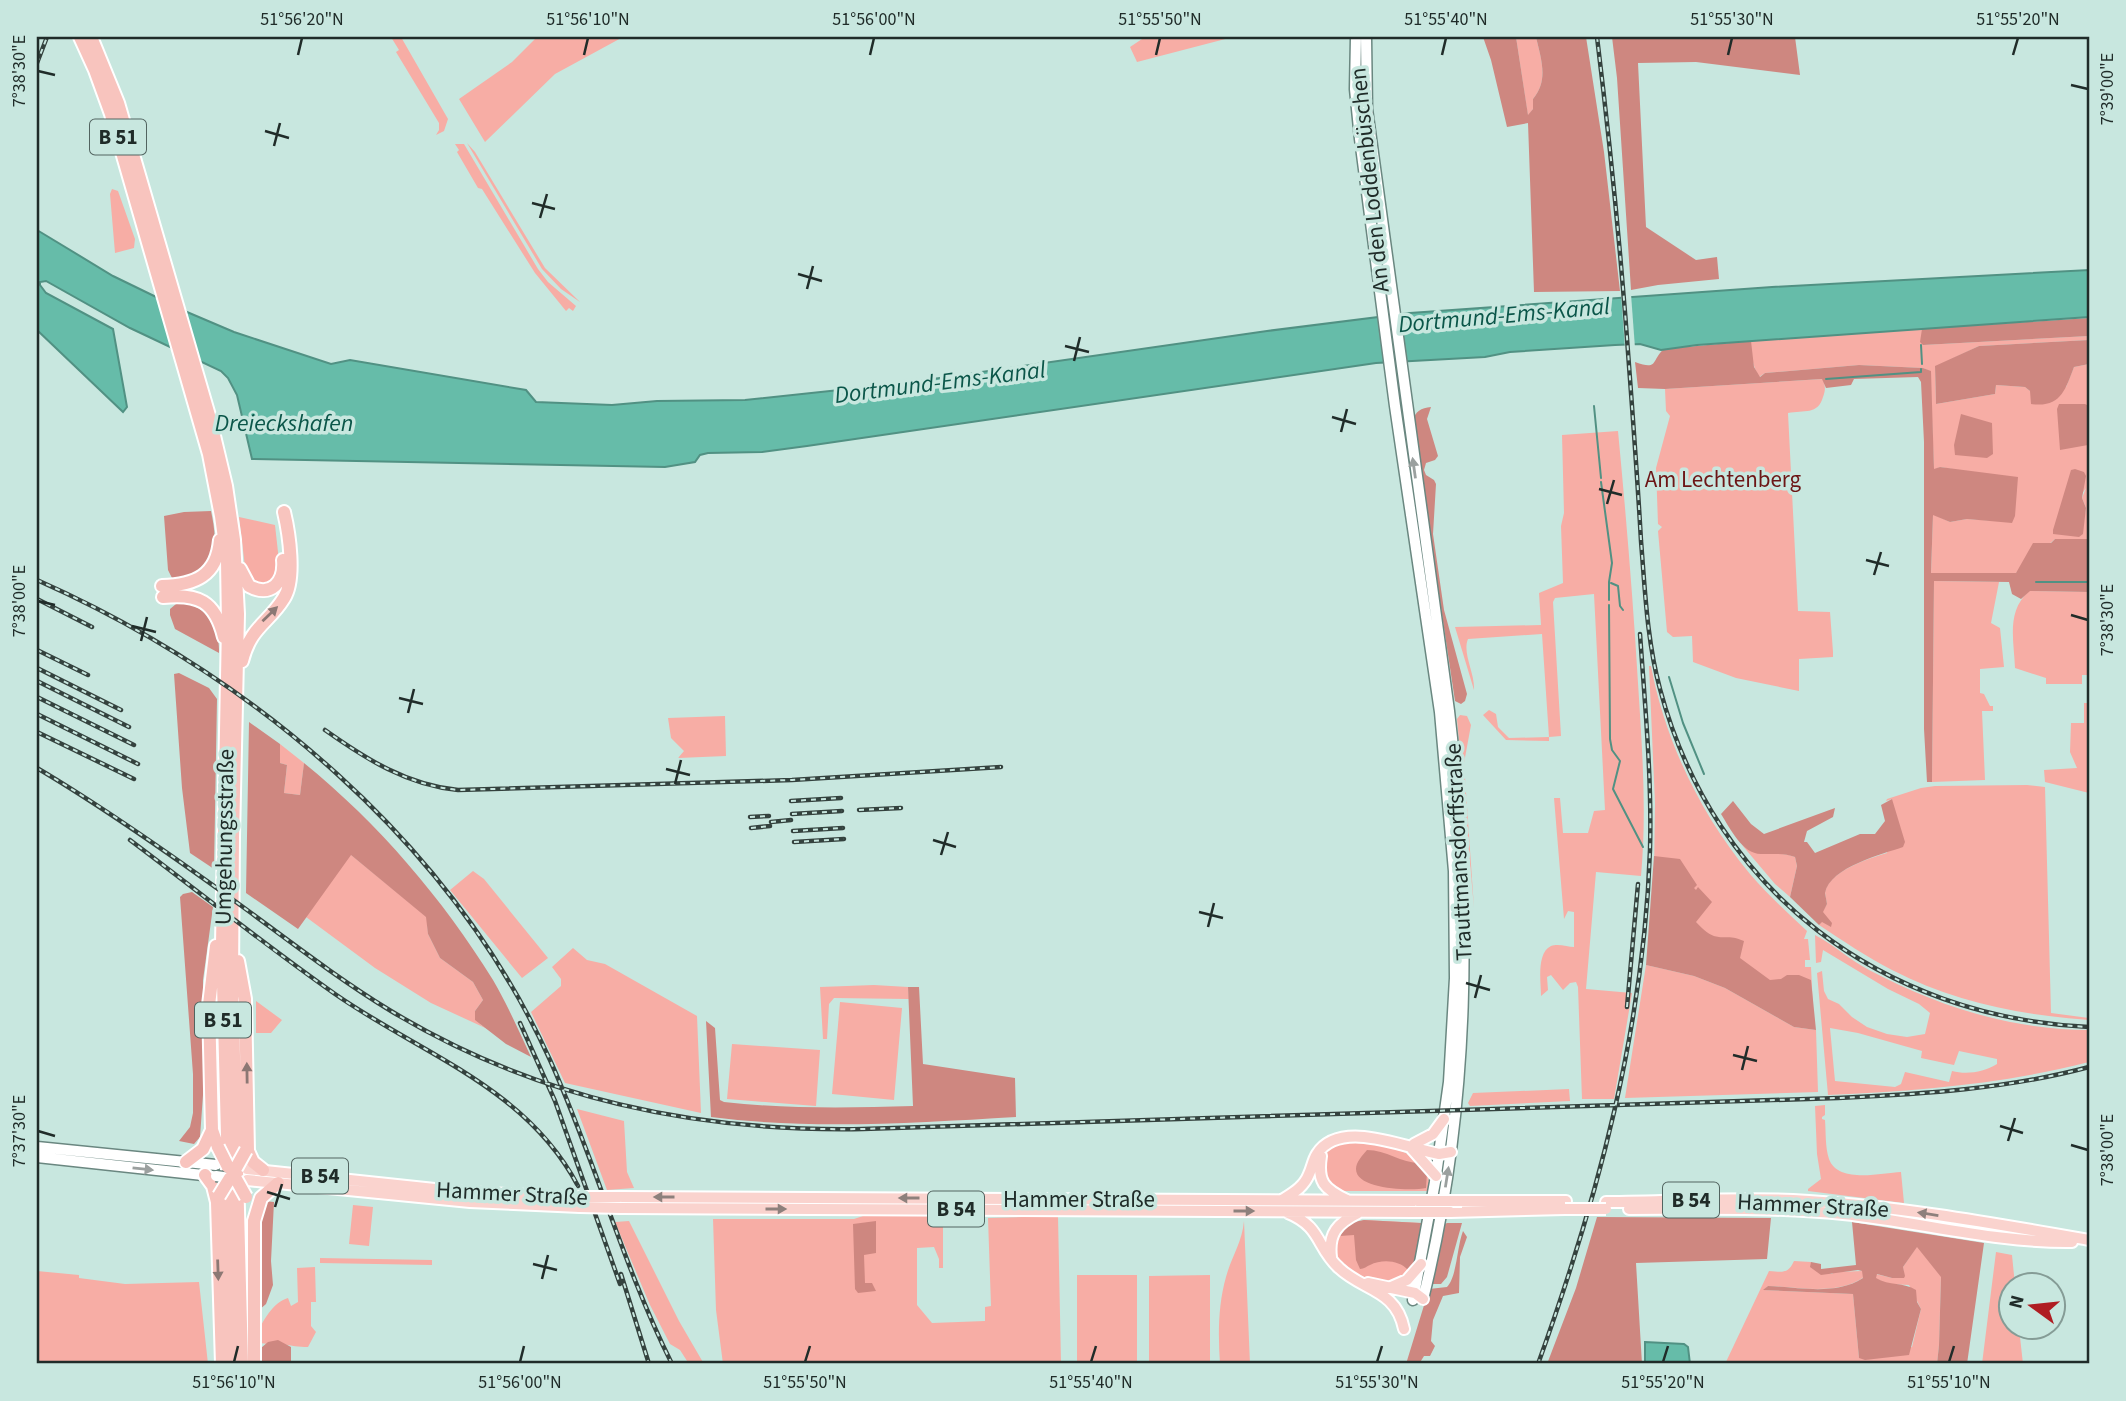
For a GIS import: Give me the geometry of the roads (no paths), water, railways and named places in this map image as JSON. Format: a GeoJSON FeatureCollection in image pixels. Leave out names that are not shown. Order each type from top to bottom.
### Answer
{"type":"FeatureCollection","features":[{"type":"Feature","properties":{"kind":"highway","name":"B 51"},"geometry":{"type":"LineString","coordinates":[[80,37],[106,100],[158,259]]}},
{"type":"Feature","properties":{"kind":"highway","name":"B 51"},"geometry":{"type":"LineString","coordinates":[[91,37],[118,103],[189,366]]}},
{"type":"Feature","properties":{"kind":"highway","name":"Umgehungsstraße"},"geometry":{"type":"LineString","coordinates":[[158,259],[170,317],[189,366],[221,485],[236,559],[237,681],[232,933],[242,1364]]}},
{"type":"Feature","properties":{"kind":"highway"},"geometry":{"type":"LineString","coordinates":[[236,559],[244,579],[252,588],[266,591],[279,583],[284,570],[279,526],[284,512],[291,575],[289,587],[278,606],[252,635],[244,652],[237,681]]}},
{"type":"Feature","properties":{"kind":"highway","name":"Umgehungsstraße"},"geometry":{"type":"LineString","coordinates":[[226,516],[228,652],[222,915],[233,1364]]}},
{"type":"Feature","properties":{"kind":"highway"},"geometry":{"type":"LineString","coordinates":[[226,516],[218,551],[208,570],[188,583],[163,592],[188,596],[207,604],[218,618],[228,652]]}},
{"type":"Feature","properties":{"kind":"highway"},"geometry":{"type":"LineString","coordinates":[[222,915],[209,1005],[212,1130],[229,1173],[246,1197],[254,1221]]}},
{"type":"Feature","properties":{"kind":"highway"},"geometry":{"type":"LineString","coordinates":[[232,933],[245,999],[247,1146],[250,1156],[264,1170]]}},
{"type":"Feature","properties":{"kind":"highway"},"geometry":{"type":"LineString","coordinates":[[186,1162],[203,1149],[212,1130]]}},
{"type":"Feature","properties":{"kind":"highway"},"geometry":{"type":"LineString","coordinates":[[218,1199],[229,1173],[247,1146]]}},
{"type":"Feature","properties":{"kind":"highway"},"geometry":{"type":"LineString","coordinates":[[222,1364],[218,1199],[213,1186],[229,1173]]}},
{"type":"Feature","properties":{"kind":"highway"},"geometry":{"type":"LineString","coordinates":[[254,1364],[254,1221],[261,1198],[278,1183]]}},
{"type":"Feature","properties":{"kind":"main road","name":"An den Loddenbüschen"},"geometry":{"type":"LineString","coordinates":[[1356,37],[1357,114],[1395,406]]}},
{"type":"Feature","properties":{"kind":"main road","name":"An den Loddenbüschen"},"geometry":{"type":"LineString","coordinates":[[1366,37],[1367,109],[1407,405]]}},
{"type":"Feature","properties":{"kind":"main road","name":"Trauttmansdorffstraße"},"geometry":{"type":"LineString","coordinates":[[1407,405],[1449,711],[1464,885],[1465,980],[1460,1062],[1436,1176],[1417,1297]]}},
{"type":"Feature","properties":{"kind":"main road","name":"Trauttmansdorffstraße"},"geometry":{"type":"LineString","coordinates":[[1395,406],[1440,712],[1451,821],[1455,901],[1451,1061],[1444,1119],[1438,1226],[1417,1297]]}},
{"type":"Feature","properties":{"kind":"main road"},"geometry":{"type":"LineString","coordinates":[[1413,1147],[1433,1134],[1444,1119]]}},
{"type":"Feature","properties":{"kind":"main road"},"geometry":{"type":"LineString","coordinates":[[1404,1329],[1394,1305],[1343,1271],[1331,1260],[1317,1233],[1283,1206],[1301,1187],[1322,1148],[1335,1138],[1353,1136],[1443,1151]]}},
{"type":"Feature","properties":{"kind":"main road","name":"Hammer Straße"},"geometry":{"type":"LineString","coordinates":[[37,1147],[186,1162],[278,1183],[470,1202],[1283,1206],[1362,1211],[1416,1207],[1606,1205],[1842,1214],[2089,1241]]}},
{"type":"Feature","properties":{"kind":"main road"},"geometry":{"type":"LineString","coordinates":[[1413,1147],[1436,1176]]}},
{"type":"Feature","properties":{"kind":"main road"},"geometry":{"type":"LineString","coordinates":[[1322,1148],[1319,1168],[1322,1180],[1330,1191],[1349,1201]]}},
{"type":"Feature","properties":{"kind":"main road","name":"Hammer Straße"},"geometry":{"type":"LineString","coordinates":[[37,1157],[229,1173],[264,1170],[577,1202]]}},
{"type":"Feature","properties":{"kind":"main road","name":"Hammer Straße"},"geometry":{"type":"LineString","coordinates":[[1283,1206],[1349,1201],[1416,1207]]}},
{"type":"Feature","properties":{"kind":"main road"},"geometry":{"type":"LineString","coordinates":[[1331,1260],[1330,1240],[1336,1228],[1362,1211]]}},
{"type":"Feature","properties":{"kind":"main road"},"geometry":{"type":"LineString","coordinates":[[1390,1287],[1406,1280],[1421,1264]]}},
{"type":"Feature","properties":{"kind":"main road"},"geometry":{"type":"LineString","coordinates":[[1362,1282],[1390,1287],[1417,1297]]}},
{"type":"Feature","properties":{"kind":"main road"},"geometry":{"type":"LineString","coordinates":[[1375,1290],[1417,1297]]}},
{"type":"Feature","properties":{"kind":"water"},"geometry":{"type":"Polygon","coordinates":[[[37,230],[113,276],[234,332],[331,364],[350,360],[526,390],[536,402],[612,405],[657,401],[745,400],[905,383],[1410,313],[1772,287],[2089,270],[2089,317],[1697,345],[1661,350],[1640,344],[1615,345],[1510,352],[1485,357],[1376,363],[807,446],[762,452],[708,453],[700,455],[695,462],[665,467],[252,459],[237,395],[221,371],[130,328],[46,281],[40,282],[46,293],[113,329],[127,407],[123,412],[37,330],[37,230]]]}},
{"type":"Feature","properties":{"kind":"water"},"geometry":{"type":"Polygon","coordinates":[[[1645,1342],[1684,1344],[1688,1347],[1690,1364],[1645,1364],[1645,1342]]]}},
{"type":"Feature","properties":{"kind":"waterway"},"geometry":{"type":"LineString","coordinates":[[1921,345],[1922,364]]}},
{"type":"Feature","properties":{"kind":"waterway"},"geometry":{"type":"LineString","coordinates":[[1826,379],[1921,372],[1921,369]]}},
{"type":"Feature","properties":{"kind":"waterway"},"geometry":{"type":"LineString","coordinates":[[1594,406],[1601,478]]}},
{"type":"Feature","properties":{"kind":"waterway"},"geometry":{"type":"LineString","coordinates":[[1601,482],[1612,563],[1609,600]]}},
{"type":"Feature","properties":{"kind":"waterway"},"geometry":{"type":"LineString","coordinates":[[2036,582],[2089,582]]}},
{"type":"Feature","properties":{"kind":"waterway"},"geometry":{"type":"LineString","coordinates":[[1611,583],[1618,586],[1620,606],[1623,610]]}},
{"type":"Feature","properties":{"kind":"waterway"},"geometry":{"type":"LineString","coordinates":[[1609,605],[1610,739],[1612,750],[1620,761],[1613,789],[1643,847]]}},
{"type":"Feature","properties":{"kind":"waterway"},"geometry":{"type":"LineString","coordinates":[[1669,677],[1683,723],[1704,774]]}},
{"type":"Feature","properties":{"kind":"railway"},"geometry":{"type":"LineString","coordinates":[[37,63],[47,37]]}},
{"type":"Feature","properties":{"kind":"railway"},"geometry":{"type":"LineString","coordinates":[[1597,37],[1620,250],[1649,634],[1660,689],[1685,761],[1721,826],[1765,883],[1818,930],[1877,969],[1943,999],[2014,1018],[2089,1027]]}},
{"type":"Feature","properties":{"kind":"railway"},"geometry":{"type":"LineString","coordinates":[[37,580],[117,619],[194,665],[268,717],[337,774],[401,838],[458,907],[508,981],[550,1060],[639,1289],[672,1364]]}},
{"type":"Feature","properties":{"kind":"railway"},"geometry":{"type":"LineString","coordinates":[[37,599],[92,627]]}},
{"type":"Feature","properties":{"kind":"railway"},"geometry":{"type":"LineString","coordinates":[[1538,1364],[1560,1302],[1598,1175],[1628,1047],[1638,982],[1650,850],[1648,742],[1640,634]]}},
{"type":"Feature","properties":{"kind":"railway"},"geometry":{"type":"LineString","coordinates":[[37,650],[88,675]]}},
{"type":"Feature","properties":{"kind":"railway"},"geometry":{"type":"LineString","coordinates":[[37,668],[121,710]]}},
{"type":"Feature","properties":{"kind":"railway"},"geometry":{"type":"LineString","coordinates":[[37,681],[129,727]]}},
{"type":"Feature","properties":{"kind":"railway"},"geometry":{"type":"LineString","coordinates":[[37,697],[134,745]]}},
{"type":"Feature","properties":{"kind":"railway"},"geometry":{"type":"LineString","coordinates":[[37,714],[138,764]]}},
{"type":"Feature","properties":{"kind":"railway"},"geometry":{"type":"LineString","coordinates":[[325,730],[388,769],[421,783],[458,790],[792,780],[1001,767]]}},
{"type":"Feature","properties":{"kind":"railway"},"geometry":{"type":"LineString","coordinates":[[37,732],[134,779]]}},
{"type":"Feature","properties":{"kind":"railway"},"geometry":{"type":"LineString","coordinates":[[37,768],[142,835],[353,987],[446,1041],[503,1067],[560,1088],[678,1116],[739,1124],[863,1129],[1838,1098],[1996,1085],[2089,1067]]}},
{"type":"Feature","properties":{"kind":"railway"},"geometry":{"type":"LineString","coordinates":[[791,801],[841,798]]}},
{"type":"Feature","properties":{"kind":"railway"},"geometry":{"type":"LineString","coordinates":[[859,810],[901,808]]}},
{"type":"Feature","properties":{"kind":"railway"},"geometry":{"type":"LineString","coordinates":[[792,814],[842,811]]}},
{"type":"Feature","properties":{"kind":"railway"},"geometry":{"type":"LineString","coordinates":[[750,817],[769,816]]}},
{"type":"Feature","properties":{"kind":"railway"},"geometry":{"type":"LineString","coordinates":[[771,822],[791,820]]}},
{"type":"Feature","properties":{"kind":"railway"},"geometry":{"type":"LineString","coordinates":[[751,828],[770,826]]}},
{"type":"Feature","properties":{"kind":"railway"},"geometry":{"type":"LineString","coordinates":[[793,831],[843,828]]}},
{"type":"Feature","properties":{"kind":"railway"},"geometry":{"type":"LineString","coordinates":[[794,842],[844,839]]}},
{"type":"Feature","properties":{"kind":"railway"},"geometry":{"type":"LineString","coordinates":[[130,840],[335,994],[469,1075],[501,1098],[530,1123],[556,1152],[578,1186]]}},
{"type":"Feature","properties":{"kind":"railway"},"geometry":{"type":"LineString","coordinates":[[1627,1007],[1638,884]]}},
{"type":"Feature","properties":{"kind":"railway"},"geometry":{"type":"LineString","coordinates":[[520,1023],[555,1101],[620,1284]]}},
{"type":"Feature","properties":{"kind":"railway"},"geometry":{"type":"LineString","coordinates":[[621,1274],[649,1364]]}},
{"type":"Feature","properties":{"kind":"water label","name":"Dortmund-Ems-Kanal"},"geometry":{"type":"Point","coordinates":[1504,315]}},
{"type":"Feature","properties":{"kind":"water label","name":"Dortmund-Ems-Kanal"},"geometry":{"type":"Point","coordinates":[940,382]}},
{"type":"Feature","properties":{"kind":"water label","name":"Dreieckshafen"},"geometry":{"type":"Point","coordinates":[284,423]}},
{"type":"Feature","properties":{"kind":"park label","name":"Am Lechtenberg"},"geometry":{"type":"Point","coordinates":[1723,479]}}]}
